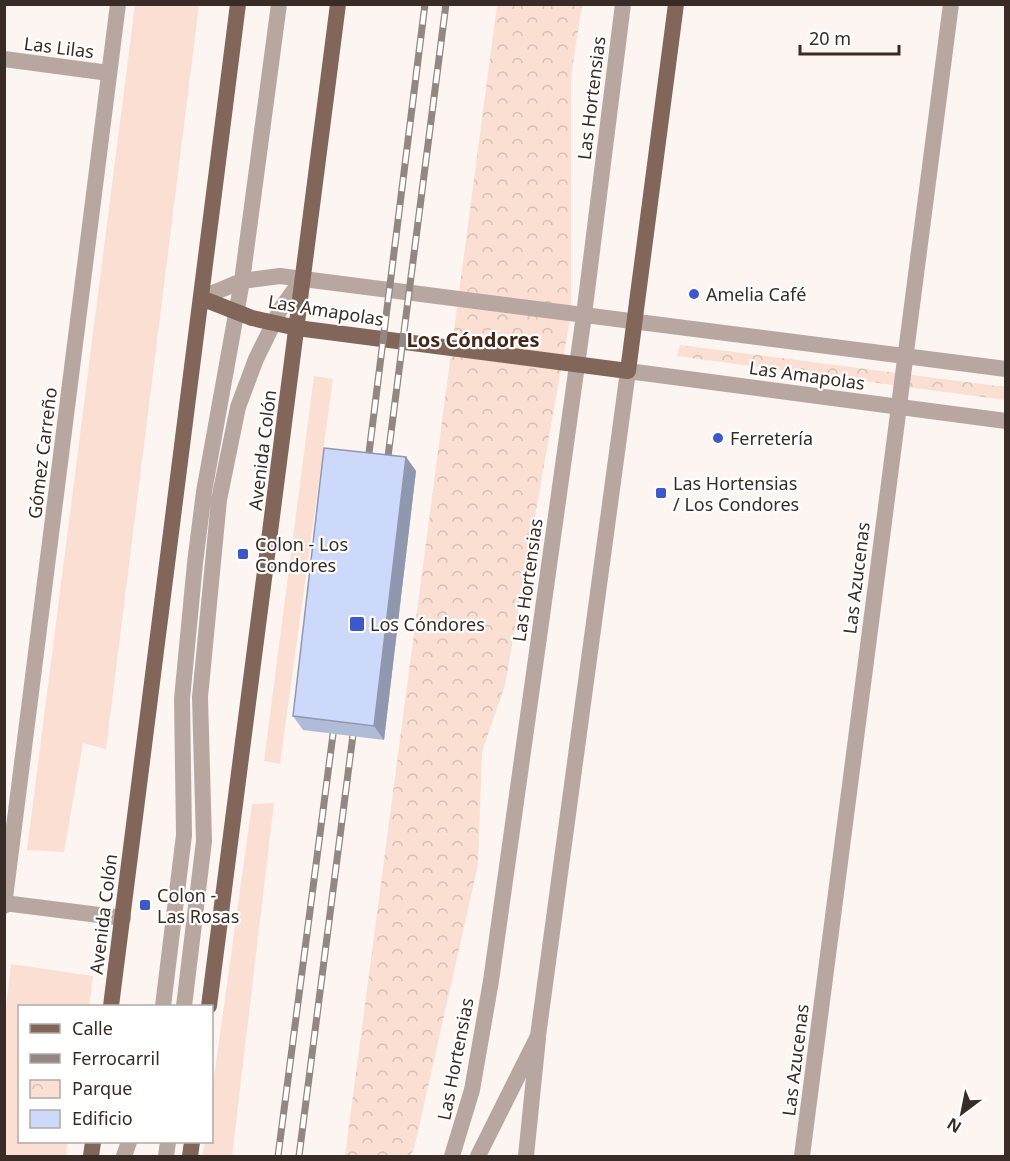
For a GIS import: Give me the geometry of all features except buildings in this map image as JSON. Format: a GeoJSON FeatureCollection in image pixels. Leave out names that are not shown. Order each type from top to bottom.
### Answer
{"type":"FeatureCollection","features":[{"type":"Feature","properties":{"kind":"main road","name":"Avenida Colón"},"geometry":{"type":"LineString","coordinates":[[111,1005],[238,4]]}},
{"type":"Feature","properties":{"kind":"main road","name":"Avenida Colón"},"geometry":{"type":"LineString","coordinates":[[209,1005],[338,4]]}},
{"type":"Feature","properties":{"kind":"main road"},"geometry":{"type":"LineString","coordinates":[[628,371],[676,4]]}},
{"type":"Feature","properties":{"kind":"main road","name":"Las Amapolas"},"geometry":{"type":"LineString","coordinates":[[201,298],[272,324],[628,371]]}},
{"type":"Feature","properties":{"kind":"street","name":"Gómez Carreño"},"geometry":{"type":"LineString","coordinates":[[5,904],[118,4]]}},
{"type":"Feature","properties":{"kind":"street"},"geometry":{"type":"LineString","coordinates":[[163,1005],[184,836],[182,699],[187,628],[204,492],[242,281],[279,4]]}},
{"type":"Feature","properties":{"kind":"street","name":"Las Hortensias"},"geometry":{"type":"LineString","coordinates":[[452,1156],[472,1090],[489,992],[584,315],[623,4]]}},
{"type":"Feature","properties":{"kind":"street","name":"Las Azucenas"},"geometry":{"type":"LineString","coordinates":[[802,1156],[951,4]]}},
{"type":"Feature","properties":{"kind":"street","name":"Las Lilas"},"geometry":{"type":"LineString","coordinates":[[4,59],[109,73]]}},
{"type":"Feature","properties":{"kind":"street","name":"Las Amapolas"},"geometry":{"type":"LineString","coordinates":[[201,298],[242,281],[280,276],[303,278],[1005,369]]}},
{"type":"Feature","properties":{"kind":"street"},"geometry":{"type":"LineString","coordinates":[[184,1005],[204,841],[200,697],[219,500],[238,407],[272,324],[303,278]]}},
{"type":"Feature","properties":{"kind":"street","name":"Las Amapolas"},"geometry":{"type":"LineString","coordinates":[[628,371],[1005,421]]}},
{"type":"Feature","properties":{"kind":"street"},"geometry":{"type":"LineString","coordinates":[[526,1156],[538,1036],[628,371]]}},
{"type":"Feature","properties":{"kind":"street"},"geometry":{"type":"LineString","coordinates":[[5,904],[123,918]]}},
{"type":"Feature","properties":{"kind":"street"},"geometry":{"type":"LineString","coordinates":[[478,1156],[538,1036]]}},
{"type":"Feature","properties":{"kind":"green space"},"geometry":{"type":"Polygon","coordinates":[[[135,5],[199,5],[106,749],[83,743],[64,852],[27,850],[135,5]]]}},
{"type":"Feature","properties":{"kind":"green space"},"geometry":{"type":"Polygon","coordinates":[[[497,5],[582,5],[571,77],[571,313],[505,685],[482,752],[478,865],[414,1149],[410,1156],[345,1156],[497,5]]]}},
{"type":"Feature","properties":{"kind":"green space"},"geometry":{"type":"Polygon","coordinates":[[[680,345],[1005,387],[1005,400],[677,356],[680,345]]]}},
{"type":"Feature","properties":{"kind":"green space"},"geometry":{"type":"Polygon","coordinates":[[[314,376],[333,379],[280,764],[264,761],[314,376]]]}},
{"type":"Feature","properties":{"kind":"green space"},"geometry":{"type":"Polygon","coordinates":[[[274,803],[232,1156],[202,1156],[205,1143],[213,1143],[213,1085],[252,804],[274,803]]]}},
{"type":"Feature","properties":{"kind":"green space"},"geometry":{"type":"Polygon","coordinates":[[[11,964],[93,976],[89,1005],[18,1005],[18,1143],[68,1143],[66,1156],[5,1156],[4,1023],[11,964]]]}},
{"type":"Feature","properties":{"kind":"railway"},"geometry":{"type":"LineString","coordinates":[[367,469],[425,4]]}},
{"type":"Feature","properties":{"kind":"railway"},"geometry":{"type":"LineString","coordinates":[[386,472],[446,4]]}},
{"type":"Feature","properties":{"kind":"railway"},"geometry":{"type":"LineString","coordinates":[[278,1156],[335,719]]}},
{"type":"Feature","properties":{"kind":"railway"},"geometry":{"type":"LineString","coordinates":[[299,1156],[355,719]]}},
{"type":"Feature","properties":{"kind":"place","name":"Amelia Café"},"geometry":{"type":"Point","coordinates":[694,294]}},
{"type":"Feature","properties":{"kind":"place","name":"Ferretería"},"geometry":{"type":"Point","coordinates":[718,438]}},
{"type":"Feature","properties":{"kind":"place","name":"Las Hortensias / Los Condores"},"geometry":{"type":"Point","coordinates":[661,493]}},
{"type":"Feature","properties":{"kind":"place","name":"Colon - Los Condores"},"geometry":{"type":"Point","coordinates":[243,554]}},
{"type":"Feature","properties":{"kind":"place","name":"Los Cóndores"},"geometry":{"type":"Point","coordinates":[357,624]}},
{"type":"Feature","properties":{"kind":"place","name":"Colon - Las Rosas"},"geometry":{"type":"Point","coordinates":[145,905]}},
{"type":"Feature","properties":{"kind":"district","name":"Los Cóndores"},"geometry":{"type":"Point","coordinates":[473,339]}}]}
